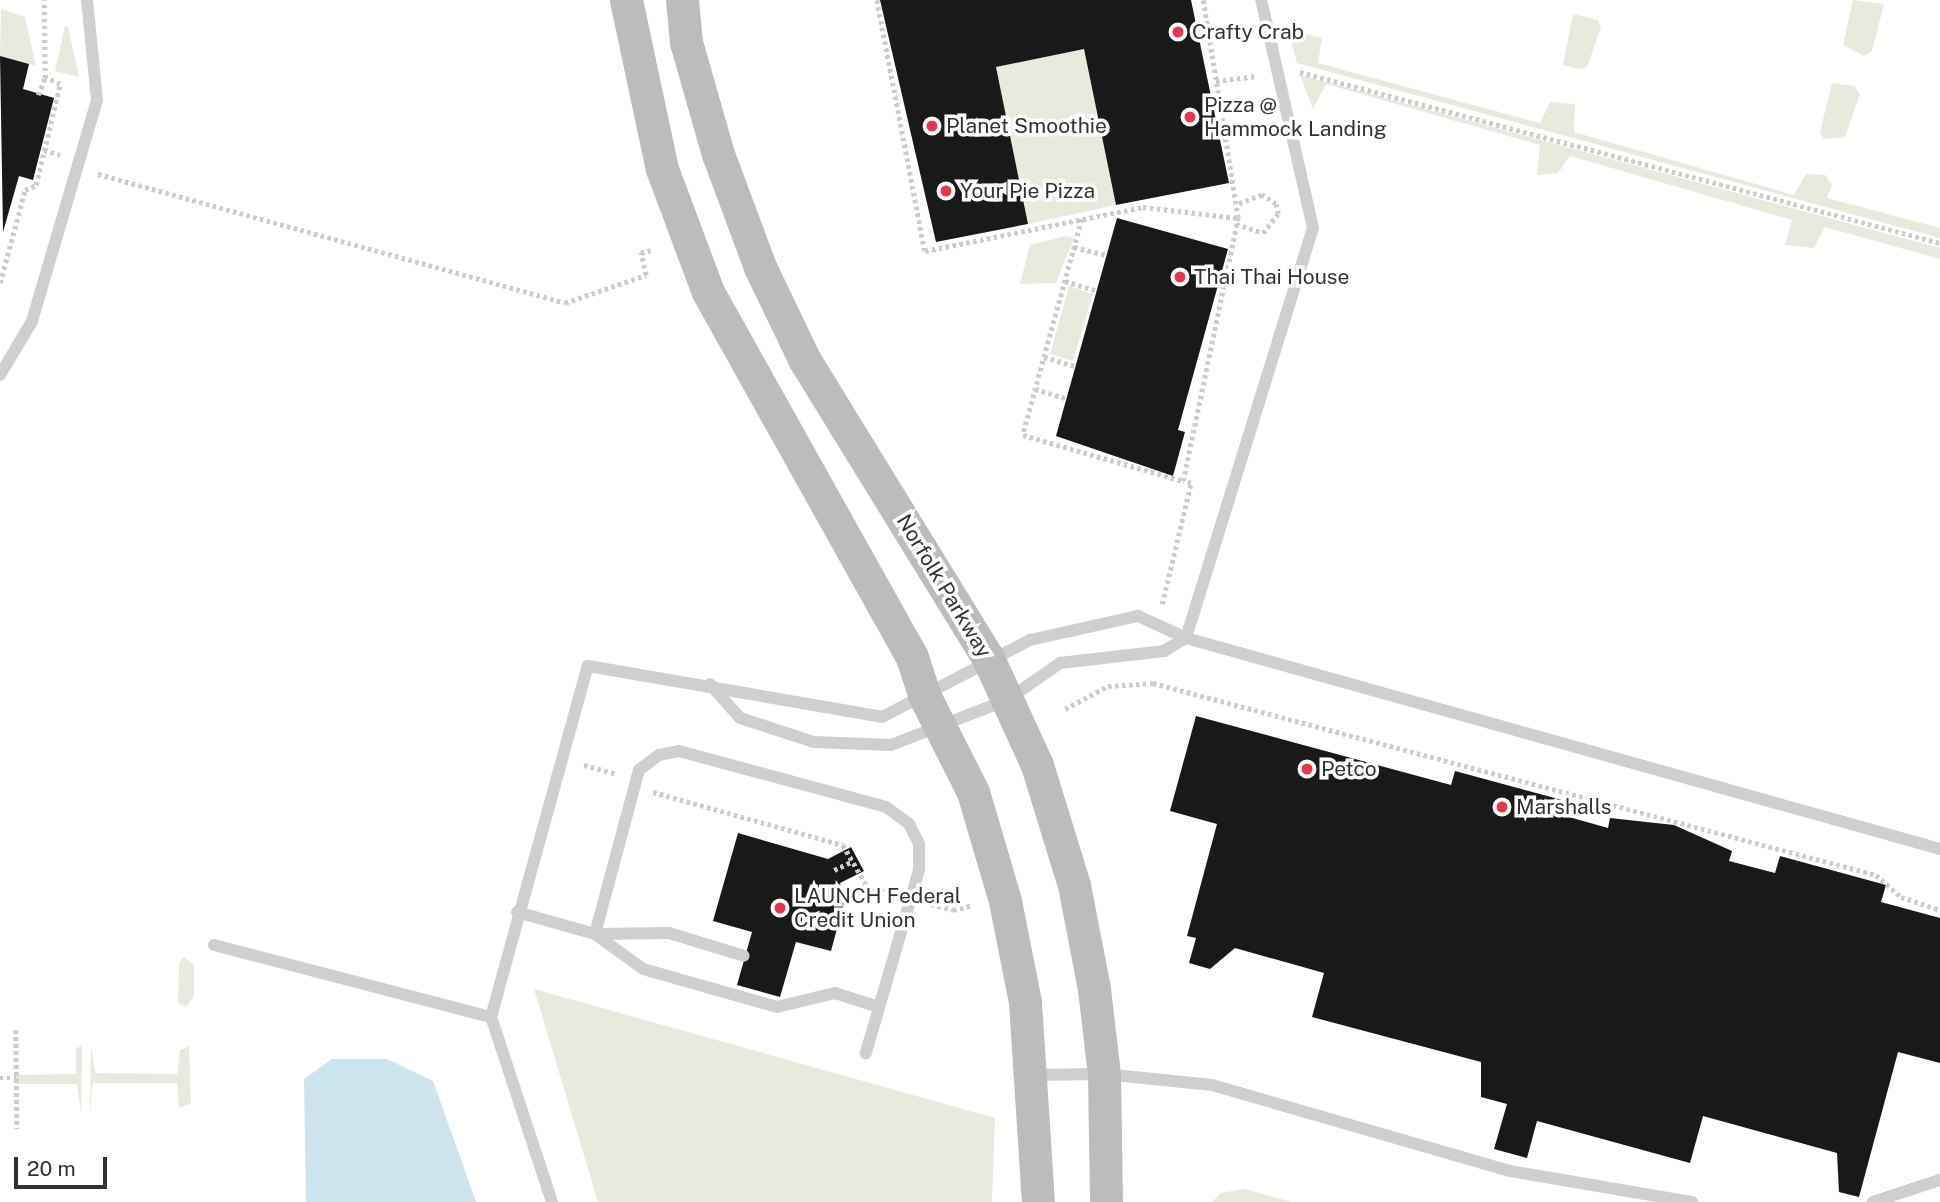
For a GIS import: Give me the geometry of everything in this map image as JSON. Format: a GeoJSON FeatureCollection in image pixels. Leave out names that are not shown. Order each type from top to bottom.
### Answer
{"type":"FeatureCollection","features":[{"type":"Feature","properties":{"kind":"street"},"geometry":{"type":"LineString","coordinates":[[626,0],[662,169],[708,292],[912,657],[923,695],[973,792],[1005,901],[1032,1075],[1038,1202]]}},
{"type":"Feature","properties":{"kind":"street","name":"Norfolk Parkway"},"geometry":{"type":"LineString","coordinates":[[682,0],[686,42],[718,154],[760,267],[804,359],[988,659],[1037,765],[1074,885],[1104,1074],[1106,1202]]}},
{"type":"Feature","properties":{"kind":"lane"},"geometry":{"type":"LineString","coordinates":[[0,375],[32,321],[97,100],[87,0]]}},
{"type":"Feature","properties":{"kind":"lane"},"geometry":{"type":"LineString","coordinates":[[709,682],[740,718],[814,742],[891,745],[941,729],[1007,700],[1060,663],[1160,651],[1186,638],[1313,228],[1261,0]]}},
{"type":"Feature","properties":{"kind":"lane"},"geometry":{"type":"LineString","coordinates":[[552,1202],[491,1017],[517,912],[588,666],[709,682],[881,717],[988,659],[1030,640],[1138,617],[1186,638],[1940,849]]}},
{"type":"Feature","properties":{"kind":"lane"},"geometry":{"type":"LineString","coordinates":[[595,934],[639,770],[678,751],[886,807],[909,824],[919,844],[910,898],[866,1053]]}},
{"type":"Feature","properties":{"kind":"lane"},"geometry":{"type":"LineString","coordinates":[[517,912],[595,934],[669,933],[744,956]]}},
{"type":"Feature","properties":{"kind":"lane"},"geometry":{"type":"LineString","coordinates":[[595,934],[643,969],[777,1007],[835,993],[879,1007]]}},
{"type":"Feature","properties":{"kind":"lane"},"geometry":{"type":"LineString","coordinates":[[214,945],[491,1017]]}},
{"type":"Feature","properties":{"kind":"lane"},"geometry":{"type":"LineString","coordinates":[[1032,1075],[1104,1074],[1212,1084],[1510,1171],[1692,1202]]}},
{"type":"Feature","properties":{"kind":"lane"},"geometry":{"type":"LineString","coordinates":[[1873,1202],[1940,1180]]}},
{"type":"Feature","properties":{"kind":"path"},"geometry":{"type":"LineString","coordinates":[[38,95],[45,78],[44,0]]}},
{"type":"Feature","properties":{"kind":"path"},"geometry":{"type":"LineString","coordinates":[[877,0],[925,251],[1143,207],[1237,221],[1263,233],[1278,214],[1276,204],[1262,195],[1237,205]]}},
{"type":"Feature","properties":{"kind":"path"},"geometry":{"type":"LineString","coordinates":[[1183,481],[1237,221],[1237,205],[1203,0]]}},
{"type":"Feature","properties":{"kind":"path"},"geometry":{"type":"LineString","coordinates":[[1216,81],[1297,72],[1940,243]]}},
{"type":"Feature","properties":{"kind":"path"},"geometry":{"type":"LineString","coordinates":[[0,283],[25,190],[36,185],[60,84],[45,78]]}},
{"type":"Feature","properties":{"kind":"path"},"geometry":{"type":"LineString","coordinates":[[44,150],[76,168],[565,303],[646,275],[641,253],[652,250]]}},
{"type":"Feature","properties":{"kind":"path"},"geometry":{"type":"LineString","coordinates":[[1082,219],[1023,435],[1191,483],[1162,594],[1161,627]]}},
{"type":"Feature","properties":{"kind":"path"},"geometry":{"type":"LineString","coordinates":[[1074,247],[1107,255]]}},
{"type":"Feature","properties":{"kind":"path"},"geometry":{"type":"LineString","coordinates":[[1065,281],[1097,290]]}},
{"type":"Feature","properties":{"kind":"path"},"geometry":{"type":"LineString","coordinates":[[1044,356],[1076,366]]}},
{"type":"Feature","properties":{"kind":"path"},"geometry":{"type":"LineString","coordinates":[[1035,390],[1067,399]]}},
{"type":"Feature","properties":{"kind":"path"},"geometry":{"type":"LineString","coordinates":[[1159,684],[1160,651]]}},
{"type":"Feature","properties":{"kind":"path"},"geometry":{"type":"LineString","coordinates":[[1065,709],[1108,686],[1159,684],[1876,875],[1901,897],[1940,910]]}},
{"type":"Feature","properties":{"kind":"path"},"geometry":{"type":"LineString","coordinates":[[584,765],[635,782],[660,796],[843,845],[867,886],[953,910],[976,904]]}},
{"type":"Feature","properties":{"kind":"path"},"geometry":{"type":"LineString","coordinates":[[834,870],[853,861]]}},
{"type":"Feature","properties":{"kind":"path"},"geometry":{"type":"LineString","coordinates":[[16,1030],[17,1129]]}},
{"type":"Feature","properties":{"kind":"path"},"geometry":{"type":"LineString","coordinates":[[0,1078],[16,1078]]}},
{"type":"Feature","properties":{"kind":"shaded area"},"geometry":{"type":"Polygon","coordinates":[[[1853,0],[1884,4],[1872,51],[1864,56],[1843,45],[1853,0]]]}},
{"type":"Feature","properties":{"kind":"shaded area"},"geometry":{"type":"Polygon","coordinates":[[[1,9],[25,17],[36,66],[0,56],[1,9]]]}},
{"type":"Feature","properties":{"kind":"shaded area"},"geometry":{"type":"Polygon","coordinates":[[[1573,14],[1598,20],[1601,27],[1587,67],[1580,69],[1563,65],[1573,14]]]}},
{"type":"Feature","properties":{"kind":"shaded area"},"geometry":{"type":"Polygon","coordinates":[[[65,26],[68,27],[79,77],[55,71],[65,26]]]}},
{"type":"Feature","properties":{"kind":"shaded area"},"geometry":{"type":"Polygon","coordinates":[[[1298,32],[1322,38],[1318,63],[1540,123],[1550,102],[1575,104],[1574,132],[1794,195],[1806,174],[1825,175],[1832,185],[1827,198],[1940,228],[1940,238],[1297,63],[1291,41],[1298,32]]]}},
{"type":"Feature","properties":{"kind":"shaded area"},"geometry":{"type":"Polygon","coordinates":[[[1084,49],[1116,205],[1028,224],[996,67],[1084,49]]]}},
{"type":"Feature","properties":{"kind":"shaded area"},"geometry":{"type":"Polygon","coordinates":[[[1300,75],[1940,248],[1940,259],[1825,227],[1814,248],[1785,245],[1792,220],[1570,156],[1558,173],[1537,175],[1540,145],[1326,84],[1313,109],[1300,75]]]}},
{"type":"Feature","properties":{"kind":"shaded area"},"geometry":{"type":"Polygon","coordinates":[[[1832,83],[1854,86],[1860,94],[1845,137],[1824,139],[1820,132],[1832,83]]]}},
{"type":"Feature","properties":{"kind":"shaded area"},"geometry":{"type":"Polygon","coordinates":[[[1065,236],[1074,238],[1056,283],[1020,284],[1030,245],[1065,236]]]}},
{"type":"Feature","properties":{"kind":"shaded area"},"geometry":{"type":"Polygon","coordinates":[[[1069,286],[1093,294],[1073,361],[1050,354],[1069,286]]]}},
{"type":"Feature","properties":{"kind":"shaded area"},"geometry":{"type":"Polygon","coordinates":[[[184,957],[194,965],[194,996],[186,1007],[178,1003],[179,963],[184,957]]]}},
{"type":"Feature","properties":{"kind":"shaded area"},"geometry":{"type":"Polygon","coordinates":[[[534,989],[995,1118],[992,1202],[598,1202],[534,989]]]}},
{"type":"Feature","properties":{"kind":"shaded area"},"geometry":{"type":"Polygon","coordinates":[[[82,1046],[81,1113],[77,1084],[16,1084],[16,1075],[76,1074],[76,1048],[82,1046]]]}},
{"type":"Feature","properties":{"kind":"shaded area"},"geometry":{"type":"Polygon","coordinates":[[[91,1046],[95,1073],[177,1074],[180,1050],[189,1046],[191,1103],[179,1108],[177,1083],[93,1083],[90,1112],[91,1046]]]}},
{"type":"Feature","properties":{"kind":"shaded area"},"geometry":{"type":"Polygon","coordinates":[[[1245,1189],[1291,1202],[1212,1202],[1221,1193],[1245,1189]]]}},
{"type":"Feature","properties":{"kind":"water"},"geometry":{"type":"Polygon","coordinates":[[[332,1059],[387,1059],[433,1081],[476,1202],[306,1202],[304,1079],[332,1059]]]}},
{"type":"Feature","properties":{"kind":"building"},"geometry":{"type":"Polygon","coordinates":[[[880,0],[1191,0],[1229,183],[1116,205],[1084,49],[996,67],[1028,224],[936,242],[880,0]]]}},
{"type":"Feature","properties":{"kind":"building"},"geometry":{"type":"Polygon","coordinates":[[[0,56],[29,64],[23,89],[54,98],[33,180],[19,176],[3,232],[0,56]]]}},
{"type":"Feature","properties":{"kind":"building"},"geometry":{"type":"Polygon","coordinates":[[[1117,218],[1228,249],[1178,430],[1185,432],[1173,476],[1056,436],[1117,218]]]}},
{"type":"Feature","properties":{"kind":"building"},"geometry":{"type":"Polygon","coordinates":[[[1196,716],[1451,785],[1455,771],[1573,803],[1569,817],[1608,828],[1610,818],[1674,825],[1732,851],[1729,861],[1775,873],[1780,856],[1886,885],[1881,902],[1940,918],[1940,1063],[1898,1052],[1859,1197],[1839,1192],[1837,1153],[1703,1116],[1690,1163],[1537,1121],[1527,1158],[1494,1149],[1507,1104],[1481,1097],[1481,1062],[1312,1017],[1324,973],[1235,948],[1210,969],[1189,963],[1196,938],[1187,936],[1217,824],[1170,811],[1196,716]]]}},
{"type":"Feature","properties":{"kind":"building","name":"LAUNCH Federal Credit Union"},"geometry":{"type":"Polygon","coordinates":[[[738,833],[828,859],[851,847],[864,871],[840,883],[846,895],[831,951],[796,942],[780,997],[737,985],[752,932],[713,921],[738,833]]]}},
{"type":"Feature","properties":{"kind":"place","name":"Crafty Crab"},"geometry":{"type":"Point","coordinates":[1178,32]}},
{"type":"Feature","properties":{"kind":"place","name":"Pizza @ Hammock Landing"},"geometry":{"type":"Point","coordinates":[1190,117]}},
{"type":"Feature","properties":{"kind":"place","name":"Planet Smoothie"},"geometry":{"type":"Point","coordinates":[932,126]}},
{"type":"Feature","properties":{"kind":"place","name":"Your Pie Pizza"},"geometry":{"type":"Point","coordinates":[946,191]}},
{"type":"Feature","properties":{"kind":"place","name":"Thai Thai House"},"geometry":{"type":"Point","coordinates":[1180,277]}},
{"type":"Feature","properties":{"kind":"place","name":"Petco"},"geometry":{"type":"Point","coordinates":[1307,769]}},
{"type":"Feature","properties":{"kind":"place","name":"Marshalls"},"geometry":{"type":"Point","coordinates":[1502,807]}},
{"type":"Feature","properties":{"kind":"place","name":"LAUNCH Federal Credit Union"},"geometry":{"type":"Point","coordinates":[780,908]}}]}
